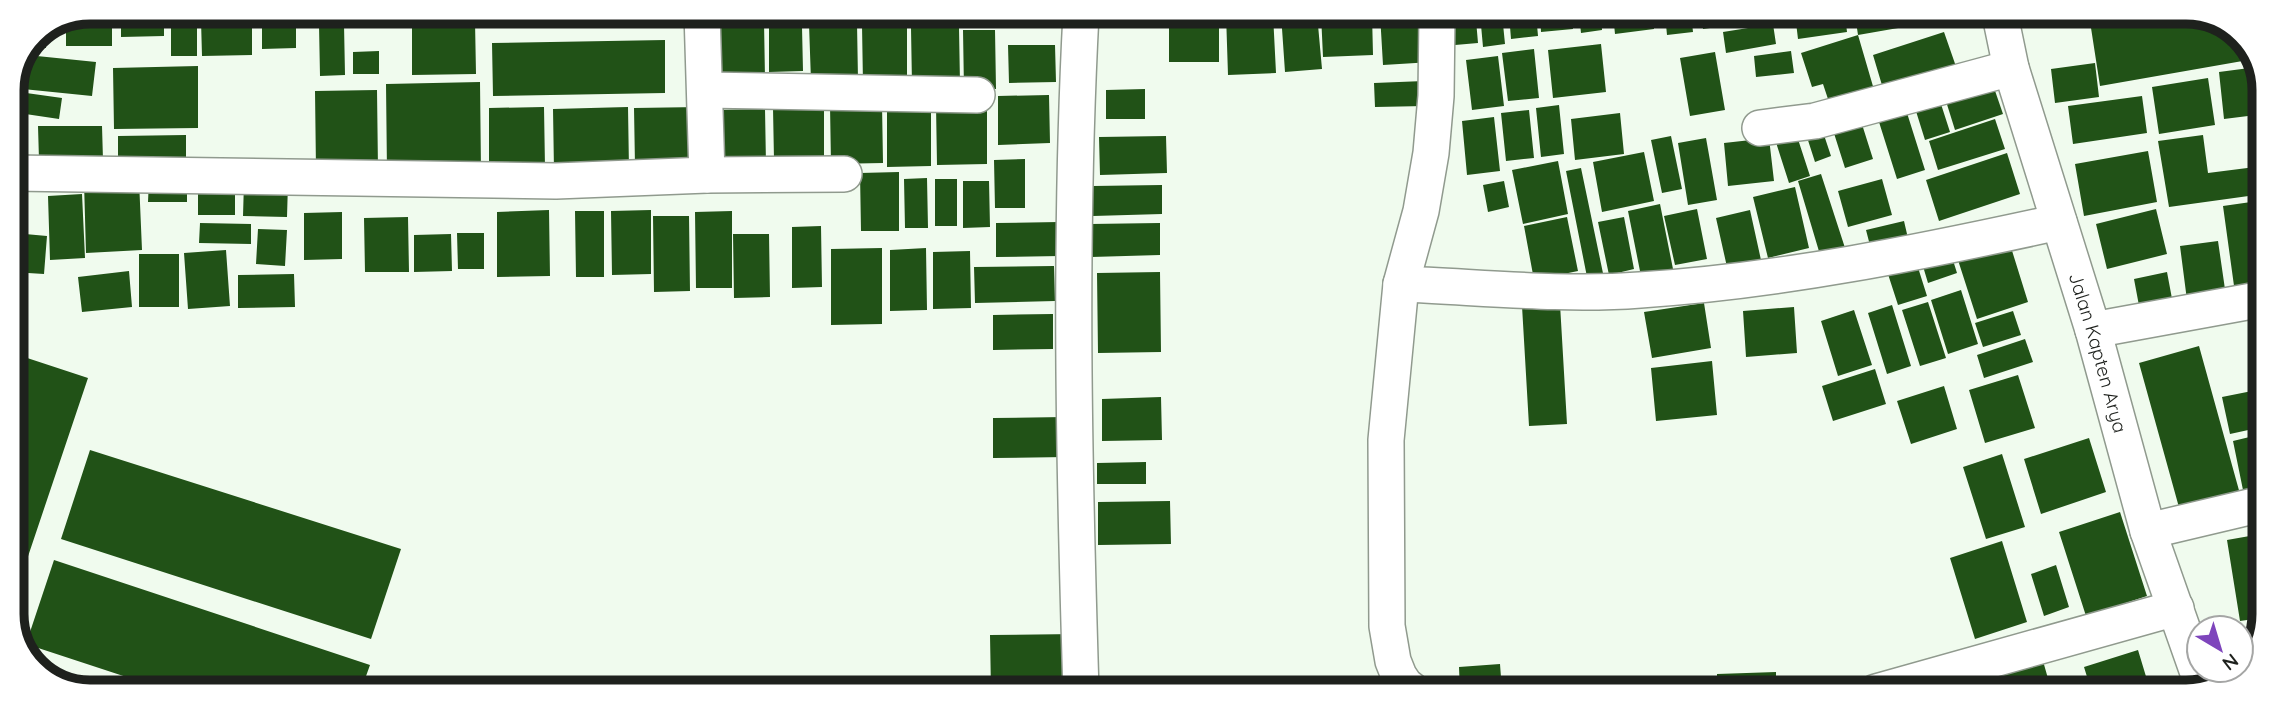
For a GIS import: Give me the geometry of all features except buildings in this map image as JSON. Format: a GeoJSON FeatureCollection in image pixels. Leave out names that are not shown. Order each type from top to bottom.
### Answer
{"type":"FeatureCollection","features":[{"type":"Feature","properties":{"kind":"street"},"geometry":{"type":"LineString","coordinates":[[702,24],[707,175]]}},
{"type":"Feature","properties":{"kind":"street"},"geometry":{"type":"LineString","coordinates":[[1081,24],[1076,131],[1073,376],[1081,680]]}},
{"type":"Feature","properties":{"kind":"street"},"geometry":{"type":"LineString","coordinates":[[1402,680],[1393,661],[1387,626],[1386,440],[1401,284],[1421,211],[1431,153],[1436,96],[1437,24]]}},
{"type":"Feature","properties":{"kind":"street","name":"Jalan Kapten Arya"},"geometry":{"type":"LineString","coordinates":[[2009,24],[2011,68],[2093,330],[2148,531],[2200,679]]}},
{"type":"Feature","properties":{"kind":"street"},"geometry":{"type":"LineString","coordinates":[[1760,128],[1815,121],[2011,68]]}},
{"type":"Feature","properties":{"kind":"street"},"geometry":{"type":"LineString","coordinates":[[705,90],[977,94]]}},
{"type":"Feature","properties":{"kind":"street"},"geometry":{"type":"LineString","coordinates":[[24,173],[556,181],[707,175],[844,174]]}},
{"type":"Feature","properties":{"kind":"street"},"geometry":{"type":"LineString","coordinates":[[1401,284],[1587,291],[1639,290],[1791,272],[1972,241],[2059,222]]}},
{"type":"Feature","properties":{"kind":"street"},"geometry":{"type":"LineString","coordinates":[[2093,330],[2251,301]]}},
{"type":"Feature","properties":{"kind":"street"},"geometry":{"type":"LineString","coordinates":[[2148,531],[2252,507]]}},
{"type":"Feature","properties":{"kind":"street"},"geometry":{"type":"LineString","coordinates":[[1919,680],[2176,608]]}}]}
